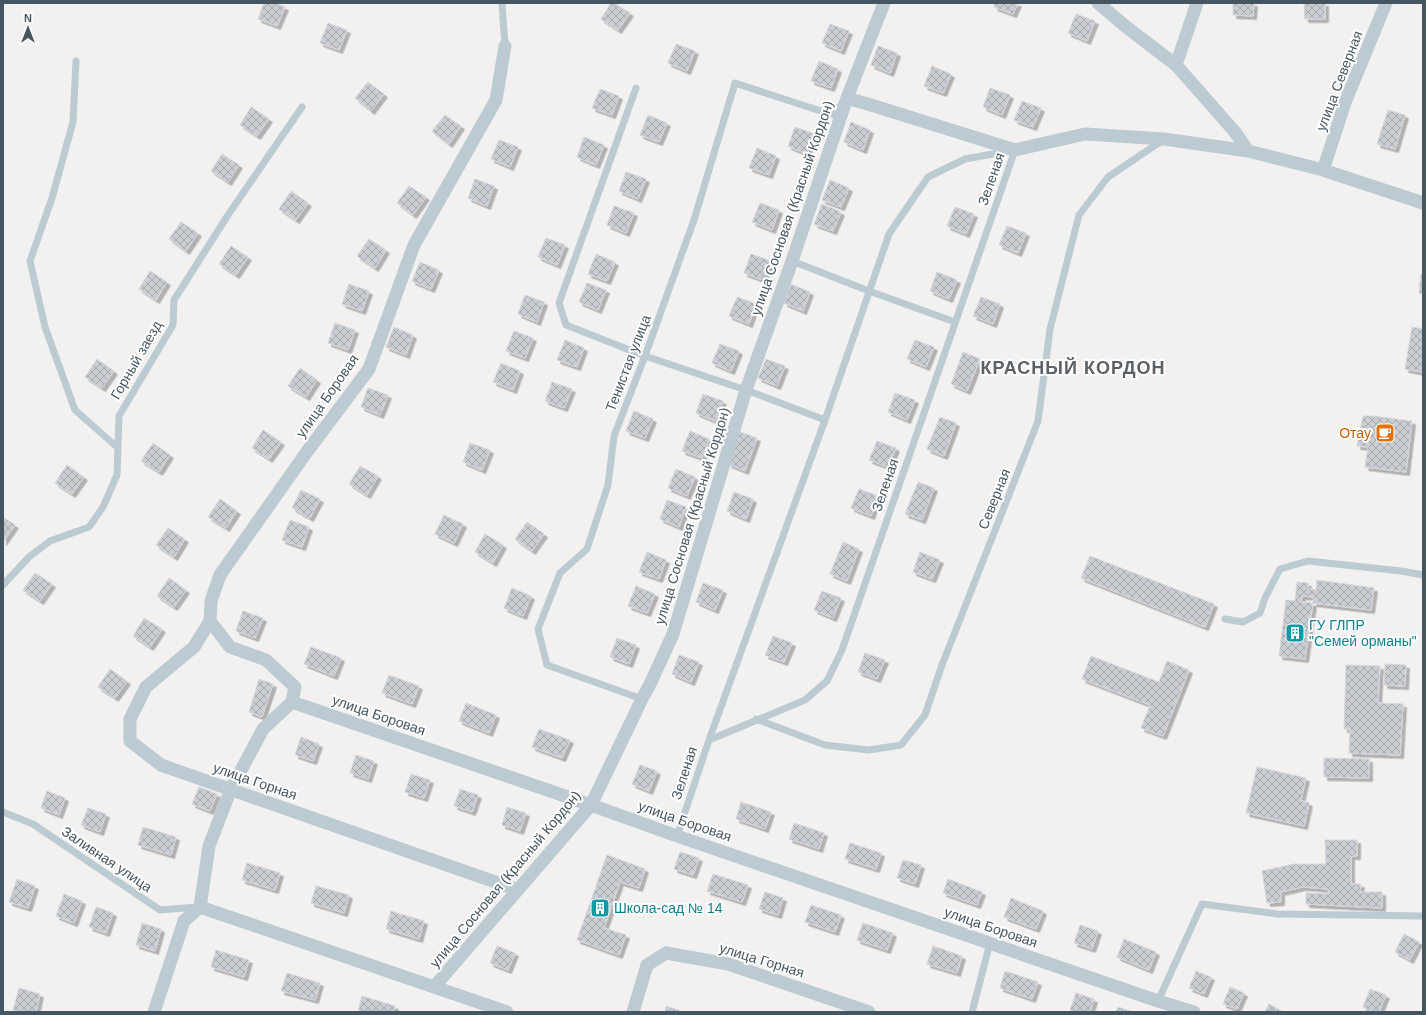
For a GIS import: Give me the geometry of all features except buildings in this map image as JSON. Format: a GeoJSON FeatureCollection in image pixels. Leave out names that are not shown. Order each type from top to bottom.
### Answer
{"type":"FeatureCollection","features":[{"type":"Feature","properties":{"kind":"street","name":"улица Сосновая (Красный Кордон)"},"geometry":{"type":"LineString","coordinates":[[434,986],[591,805],[673,634],[746,390],[792,261],[847,98],[884,3]]}},
{"type":"Feature","properties":{"kind":"street"},"geometry":{"type":"LineString","coordinates":[[1098,3],[1125,26],[1176,65],[1235,132],[1248,151]]}},
{"type":"Feature","properties":{"kind":"street"},"geometry":{"type":"LineString","coordinates":[[1176,65],[1197,3]]}},
{"type":"Feature","properties":{"kind":"street","name":"улица Северная"},"geometry":{"type":"LineString","coordinates":[[1323,170],[1346,100],[1386,3]]}},
{"type":"Feature","properties":{"kind":"street","name":"улица Боровая"},"geometry":{"type":"LineString","coordinates":[[210,621],[211,600],[220,575],[306,453],[369,369],[414,245],[496,100],[505,46]]}},
{"type":"Feature","properties":{"kind":"street"},"geometry":{"type":"LineString","coordinates":[[847,98],[1015,150],[1085,134],[1164,139],[1248,151],[1323,170],[1423,203]]}},
{"type":"Feature","properties":{"kind":"street"},"geometry":{"type":"LineString","coordinates":[[154,1012],[184,921],[200,906],[209,846],[231,789],[263,729],[292,702],[295,687],[266,660],[230,647],[210,621]]}},
{"type":"Feature","properties":{"kind":"street","name":"улица Горная"},"geometry":{"type":"LineString","coordinates":[[210,621],[194,647],[146,687],[130,719],[130,741],[162,765],[518,890]]}},
{"type":"Feature","properties":{"kind":"street","name":"улица Боровая"},"geometry":{"type":"LineString","coordinates":[[292,702],[1191,1012]]}},
{"type":"Feature","properties":{"kind":"street"},"geometry":{"type":"LineString","coordinates":[[200,906],[507,1012]]}},
{"type":"Feature","properties":{"kind":"street","name":"улица Горная"},"geometry":{"type":"LineString","coordinates":[[633,1012],[646,966],[666,953],[728,964],[869,1012]]}},
{"type":"Feature","properties":{"kind":"lane"},"geometry":{"type":"LineString","coordinates":[[502,3],[505,46]]}},
{"type":"Feature","properties":{"kind":"lane"},"geometry":{"type":"LineString","coordinates":[[76,61],[72,122],[52,198],[30,261],[45,327],[76,410],[118,448]]}},
{"type":"Feature","properties":{"kind":"lane","name":"Тенистая улица"},"geometry":{"type":"LineString","coordinates":[[642,699],[547,665],[538,629],[560,573],[587,549],[608,484],[614,436],[645,356],[694,220],[735,83],[833,115],[847,98]]}},
{"type":"Feature","properties":{"kind":"lane"},"geometry":{"type":"LineString","coordinates":[[636,88],[559,303],[566,325],[645,356],[746,390],[825,420]]}},
{"type":"Feature","properties":{"kind":"lane","name":"Горный заезд"},"geometry":{"type":"LineString","coordinates":[[3,585],[28,557],[50,541],[89,527],[103,507],[117,474],[119,416],[173,324],[174,300],[228,215],[302,107]]}},
{"type":"Feature","properties":{"kind":"lane","name":"Северная"},"geometry":{"type":"LineString","coordinates":[[756,720],[825,745],[869,750],[901,745],[925,715],[942,665],[1038,421],[1050,329],[1079,215],[1108,177],[1164,139]]}},
{"type":"Feature","properties":{"kind":"lane","name":"Зеленая"},"geometry":{"type":"LineString","coordinates":[[677,836],[709,740],[825,420],[889,234],[928,177],[965,159],[1015,150],[842,650],[827,681],[805,700],[709,740]]}},
{"type":"Feature","properties":{"kind":"lane"},"geometry":{"type":"LineString","coordinates":[[792,261],[955,322]]}},
{"type":"Feature","properties":{"kind":"lane"},"geometry":{"type":"LineString","coordinates":[[1225,620],[1243,622],[1260,613],[1265,598],[1280,569],[1308,561],[1401,571],[1423,575]]}},
{"type":"Feature","properties":{"kind":"lane","name":"Заливная улица"},"geometry":{"type":"LineString","coordinates":[[3,812],[33,824],[160,910],[200,906]]}},
{"type":"Feature","properties":{"kind":"lane"},"geometry":{"type":"LineString","coordinates":[[1158,1001],[1202,904],[1278,914],[1423,916]]}},
{"type":"Feature","properties":{"kind":"lane"},"geometry":{"type":"LineString","coordinates":[[972,1012],[990,943]]}},
{"type":"Feature","properties":{"kind":"place","name":"Отау"},"geometry":{"type":"Point","coordinates":[1385,433]}},
{"type":"Feature","properties":{"kind":"place","name":"ГУ ГЛПР \"Семей орманы\""},"geometry":{"type":"Point","coordinates":[1295,633]}},
{"type":"Feature","properties":{"kind":"place","name":"Школа-сад № 14"},"geometry":{"type":"Point","coordinates":[600,908]}},
{"type":"Feature","properties":{"kind":"district","name":"КРАСНЫЙ КОРДОН"},"geometry":{"type":"Point","coordinates":[1073,368]}}]}
